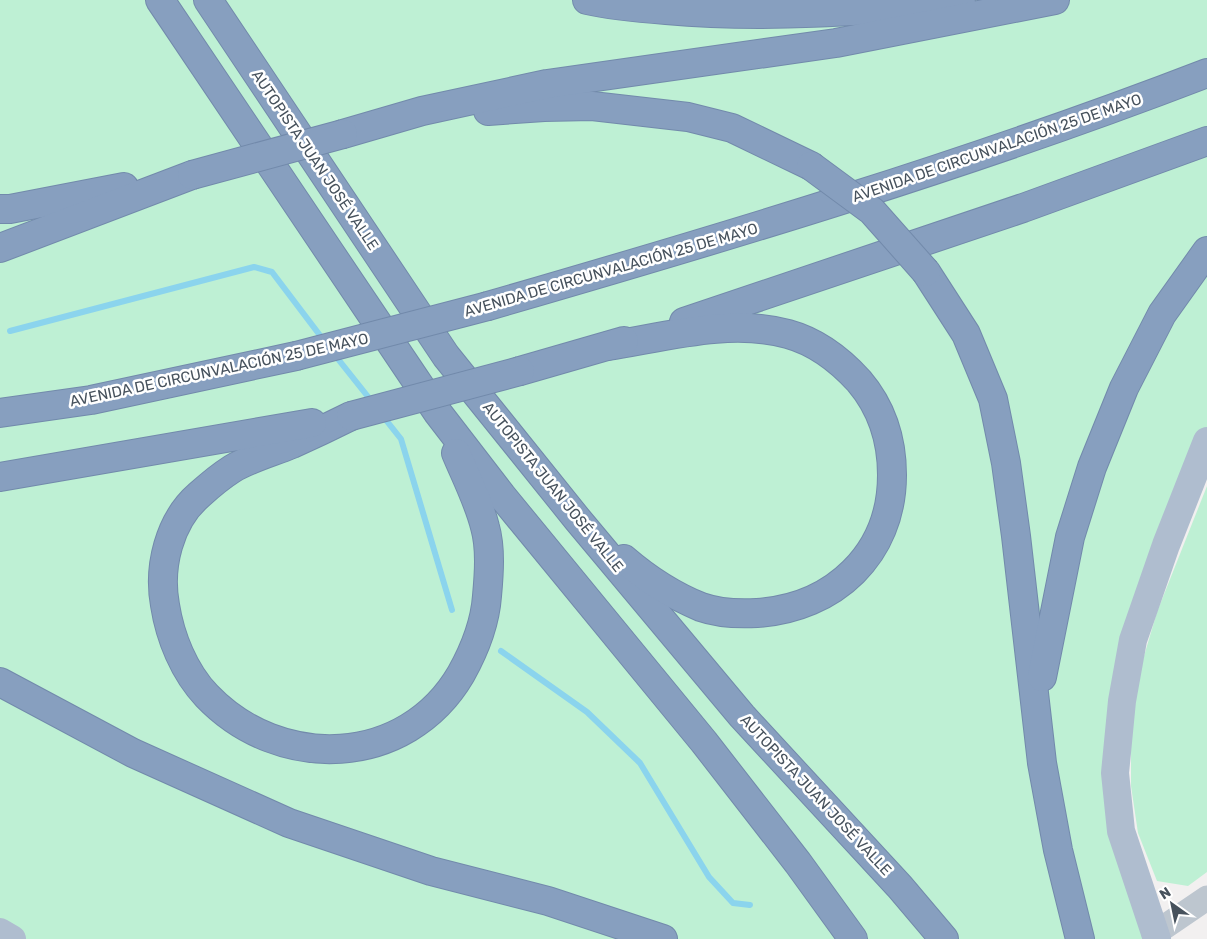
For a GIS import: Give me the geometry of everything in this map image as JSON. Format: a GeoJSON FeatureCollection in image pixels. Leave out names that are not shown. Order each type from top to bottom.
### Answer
{"type":"FeatureCollection","features":[{"type":"Feature","properties":{"kind":"highway"},"geometry":{"type":"LineString","coordinates":[[152,0],[180,30]]}},
{"type":"Feature","properties":{"kind":"highway"},"geometry":{"type":"LineString","coordinates":[[160,0],[438,413],[502,496],[704,742],[798,863],[853,939]]}},
{"type":"Feature","properties":{"kind":"highway","name":"AUTOPISTA JUAN JOSÉ VALLE"},"geometry":{"type":"LineString","coordinates":[[208,0],[446,356],[578,520],[742,716],[900,887],[944,939]]}},
{"type":"Feature","properties":{"kind":"highway"},"geometry":{"type":"LineString","coordinates":[[587,0],[610,5],[723,16],[848,13],[995,0]]}},
{"type":"Feature","properties":{"kind":"highway"},"geometry":{"type":"LineString","coordinates":[[0,208],[10,209],[192,175],[422,111],[547,84],[836,43],[1054,0]]}},
{"type":"Feature","properties":{"kind":"highway","name":"AVENIDA DE CIRCUNVALACIÓN 25 DE MAYO"},"geometry":{"type":"LineString","coordinates":[[0,413],[92,400],[296,356],[488,306],[821,208],[1121,106],[1207,73]]}},
{"type":"Feature","properties":{"kind":"highway"},"geometry":{"type":"LineString","coordinates":[[343,134],[497,110],[592,106],[688,118],[732,128],[811,166],[872,211],[926,272],[966,334],[993,399],[1014,518],[1042,763],[1058,850],[1080,939]]}},
{"type":"Feature","properties":{"kind":"highway"},"geometry":{"type":"LineString","coordinates":[[0,477],[351,416],[520,371],[608,346],[1023,208],[1207,141]]}},
{"type":"Feature","properties":{"kind":"highway"},"geometry":{"type":"LineString","coordinates":[[0,248],[192,175]]}},
{"type":"Feature","properties":{"kind":"highway"},"geometry":{"type":"LineString","coordinates":[[1036,706],[1070,537],[1092,467],[1124,388],[1162,314],[1207,251]]}},
{"type":"Feature","properties":{"kind":"highway"},"geometry":{"type":"LineString","coordinates":[[578,520],[628,562],[666,589],[702,607],[738,614],[782,612],[826,595],[855,571],[877,540],[890,508],[892,452],[882,417],[867,390],[846,366],[818,345],[787,334],[747,328],[716,330],[608,346]]}},
{"type":"Feature","properties":{"kind":"highway"},"geometry":{"type":"LineString","coordinates":[[351,416],[233,469],[197,496],[175,526],[164,560],[163,596],[168,622],[184,665],[206,696],[239,723],[275,741],[319,750],[364,747],[408,729],[448,696],[473,654],[486,615],[489,571],[486,528],[438,413]]}},
{"type":"Feature","properties":{"kind":"highway"},"geometry":{"type":"LineString","coordinates":[[0,682],[133,753],[289,823],[431,871],[548,901],[663,939]]}},
{"type":"Feature","properties":{"kind":"main road"},"geometry":{"type":"LineString","coordinates":[[1156,937],[1121,831],[1115,773],[1122,701],[1133,640],[1166,546],[1207,441]]}},
{"type":"Feature","properties":{"kind":"main road"},"geometry":{"type":"LineString","coordinates":[[0,932],[12,939]]}},
{"type":"Feature","properties":{"kind":"street"},"geometry":{"type":"LineString","coordinates":[[1156,937],[1207,898]]}},
{"type":"Feature","properties":{"kind":"green space"},"geometry":{"type":"Polygon","coordinates":[[[0,0],[1207,0],[1207,441],[1166,545],[1115,773],[1155,939],[12,939],[0,932],[0,0]]]}},
{"type":"Feature","properties":{"kind":"green space"},"geometry":{"type":"Polygon","coordinates":[[[1207,486],[1207,872],[1188,886],[1157,881],[1138,833],[1131,786],[1131,721],[1139,673],[1157,612],[1207,486]]]}},
{"type":"Feature","properties":{"kind":"waterway"},"geometry":{"type":"LineString","coordinates":[[10,331],[254,267],[272,272],[325,342]]}},
{"type":"Feature","properties":{"kind":"waterway"},"geometry":{"type":"LineString","coordinates":[[334,354],[373,403]]}},
{"type":"Feature","properties":{"kind":"waterway"},"geometry":{"type":"LineString","coordinates":[[382,415],[401,439],[452,610]]}},
{"type":"Feature","properties":{"kind":"waterway"},"geometry":{"type":"LineString","coordinates":[[501,651],[587,712],[640,763],[709,877],[733,903],[750,905]]}}]}
